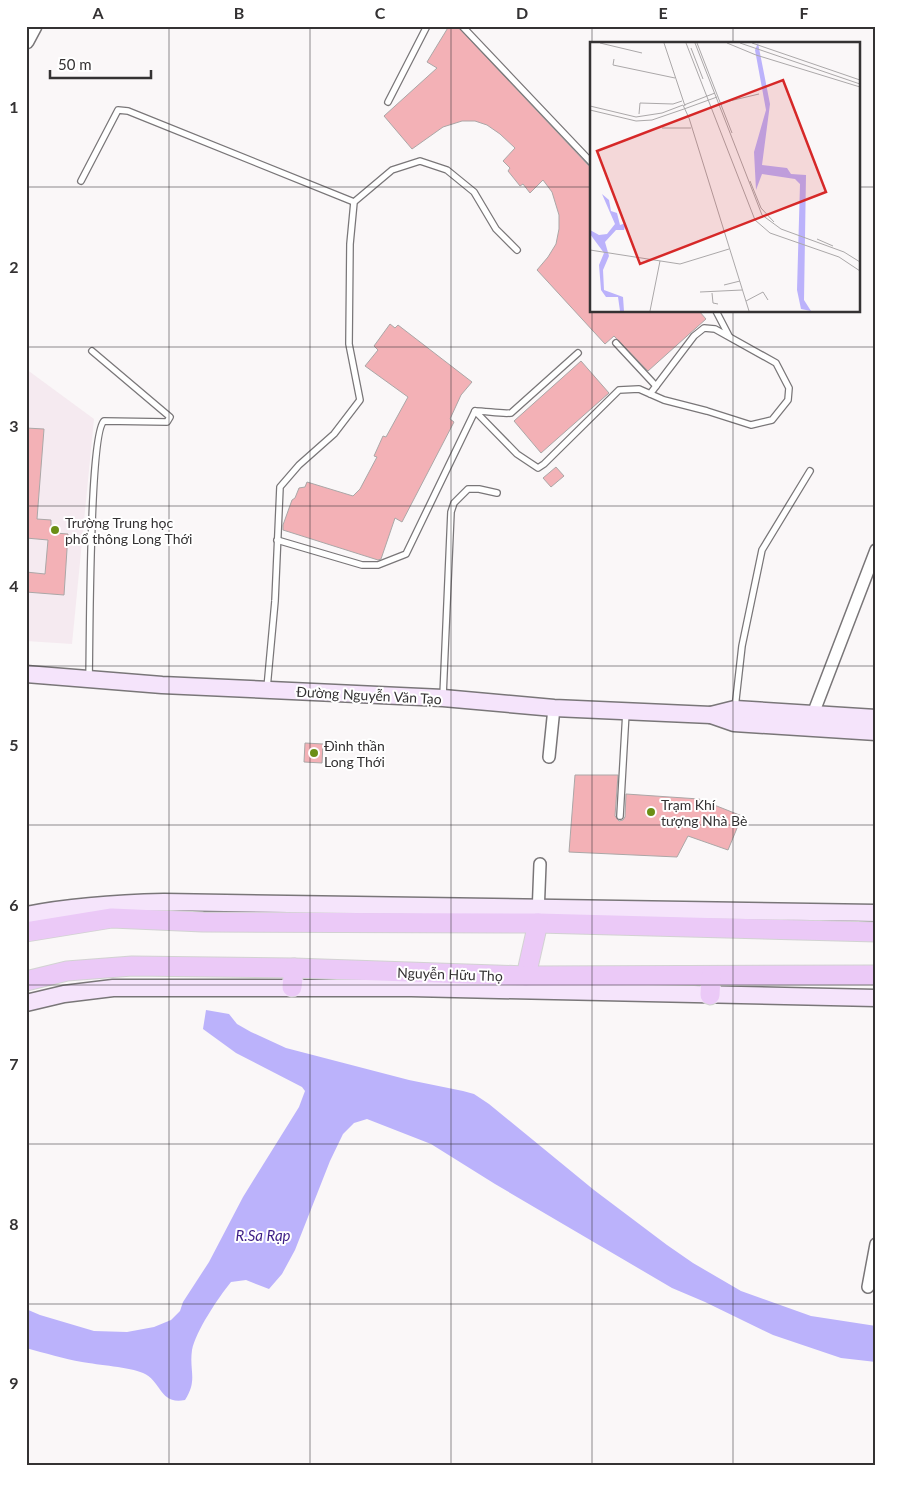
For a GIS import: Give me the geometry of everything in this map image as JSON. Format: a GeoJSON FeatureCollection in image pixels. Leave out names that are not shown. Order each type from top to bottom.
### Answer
{"type":"FeatureCollection","features":[{"type":"Feature","properties":{"kind":"main road","name":"Đường Nguyễn Văn Tạo"},"geometry":{"type":"LineString","coordinates":[[26,674],[162,685],[443,698],[554,708],[711,715],[734,710],[876,718]]}},
{"type":"Feature","properties":{"kind":"main road","name":"Đường Nguyễn Văn Tạo"},"geometry":{"type":"LineString","coordinates":[[711,715],[734,723],[876,732]]}},
{"type":"Feature","properties":{"kind":"main road"},"geometry":{"type":"LineString","coordinates":[[26,914],[68,907],[123,903],[451,914],[876,913]]}},
{"type":"Feature","properties":{"kind":"main road"},"geometry":{"type":"LineString","coordinates":[[26,932],[112,918],[203,922],[451,914]]}},
{"type":"Feature","properties":{"kind":"main road"},"geometry":{"type":"LineString","coordinates":[[538,915],[876,932]]}},
{"type":"Feature","properties":{"kind":"main road"},"geometry":{"type":"LineString","coordinates":[[526,976],[538,915]]}},
{"type":"Feature","properties":{"kind":"main road","name":"Nguyễn Hữu Thọ"},"geometry":{"type":"LineString","coordinates":[[26,981],[67,971],[132,966],[294,968],[526,976],[876,975]]}},
{"type":"Feature","properties":{"kind":"main road"},"geometry":{"type":"LineString","coordinates":[[292,987],[294,968]]}},
{"type":"Feature","properties":{"kind":"main road"},"geometry":{"type":"LineString","coordinates":[[710,995],[711,976]]}},
{"type":"Feature","properties":{"kind":"main road","name":"Nguyễn Hữu Thọ"},"geometry":{"type":"LineString","coordinates":[[26,1002],[64,994],[113,988],[292,987],[876,998]]}},
{"type":"Feature","properties":{"kind":"street"},"geometry":{"type":"LineString","coordinates":[[26,41],[34,26]]}},
{"type":"Feature","properties":{"kind":"street"},"geometry":{"type":"LineString","coordinates":[[813,714],[876,550]]}},
{"type":"Feature","properties":{"kind":"street"},"geometry":{"type":"LineString","coordinates":[[549,757],[554,708]]}},
{"type":"Feature","properties":{"kind":"street"},"geometry":{"type":"LineString","coordinates":[[538,915],[540,864]]}},
{"type":"Feature","properties":{"kind":"street"},"geometry":{"type":"LineString","coordinates":[[868,1287],[876,1244]]}},
{"type":"Feature","properties":{"kind":"lane"},"geometry":{"type":"LineString","coordinates":[[388,102],[427,26]]}},
{"type":"Feature","properties":{"kind":"lane"},"geometry":{"type":"LineString","coordinates":[[462,26],[590,161]]}},
{"type":"Feature","properties":{"kind":"lane"},"geometry":{"type":"LineString","coordinates":[[81,181],[118,110],[128,111],[354,202]]}},
{"type":"Feature","properties":{"kind":"lane"},"geometry":{"type":"LineString","coordinates":[[267,690],[275,601],[280,487],[299,465],[334,434],[360,400],[349,344],[350,244],[354,202],[392,170],[420,161],[447,170],[474,192],[496,229],[517,250]]}},
{"type":"Feature","properties":{"kind":"lane"},"geometry":{"type":"LineString","coordinates":[[717,312],[729,336]]}},
{"type":"Feature","properties":{"kind":"lane"},"geometry":{"type":"LineString","coordinates":[[475,411],[517,454],[538,468],[619,390],[639,389],[650,394],[664,400],[751,425],[772,420],[788,400],[789,388],[776,363],[715,329],[704,328],[694,336],[650,394]]}},
{"type":"Feature","properties":{"kind":"lane"},"geometry":{"type":"LineString","coordinates":[[616,343],[656,386]]}},
{"type":"Feature","properties":{"kind":"lane"},"geometry":{"type":"LineString","coordinates":[[89,679],[93,498],[100,427],[104,421],[167,422],[170,417],[92,351]]}},
{"type":"Feature","properties":{"kind":"lane"},"geometry":{"type":"LineString","coordinates":[[475,411],[487,410],[501,414],[511,413],[578,353]]}},
{"type":"Feature","properties":{"kind":"lane"},"geometry":{"type":"LineString","coordinates":[[277,540],[362,565],[378,565],[406,554],[475,411]]}},
{"type":"Feature","properties":{"kind":"lane"},"geometry":{"type":"LineString","coordinates":[[734,710],[742,646],[762,550],[810,471]]}},
{"type":"Feature","properties":{"kind":"lane"},"geometry":{"type":"LineString","coordinates":[[443,698],[451,512],[454,503],[468,489],[479,488],[497,493]]}},
{"type":"Feature","properties":{"kind":"lane"},"geometry":{"type":"LineString","coordinates":[[620,816],[626,710]]}},
{"type":"Feature","properties":{"kind":"shaded area","name":"Trường Trung học phổ thông Long Thới"},"geometry":{"type":"Polygon","coordinates":[[[26,369],[94,419],[72,644],[26,641],[26,369]]]}},
{"type":"Feature","properties":{"kind":"water","name":"R.Sa Rạp"},"geometry":{"type":"Polygon","coordinates":[[[206,1010],[229,1014],[237,1024],[286,1048],[409,1080],[474,1094],[489,1104],[594,1190],[667,1245],[693,1263],[741,1291],[811,1316],[876,1326],[876,1362],[841,1358],[773,1335],[672,1288],[495,1184],[431,1144],[367,1119],[354,1123],[343,1134],[330,1161],[295,1250],[282,1274],[269,1289],[246,1280],[231,1282],[214,1306],[194,1342],[191,1357],[192,1381],[185,1400],[177,1401],[165,1396],[154,1381],[137,1371],[75,1361],[26,1348],[26,1309],[94,1331],[127,1332],[154,1327],[171,1320],[180,1311],[183,1302],[209,1262],[243,1197],[299,1107],[305,1091],[302,1087],[236,1053],[203,1029],[206,1010]]]}},
{"type":"Feature","properties":{"kind":"building"},"geometry":{"type":"Polygon","coordinates":[[[449,26],[457,26],[590,166],[590,312],[700,312],[706,319],[648,371],[614,336],[605,344],[537,270],[556,244],[559,215],[552,192],[543,180],[530,193],[523,184],[520,186],[508,171],[510,168],[503,161],[515,148],[487,125],[475,121],[462,121],[443,127],[412,149],[384,116],[437,68],[427,62],[449,26]]]}},
{"type":"Feature","properties":{"kind":"building"},"geometry":{"type":"Polygon","coordinates":[[[390,324],[395,328],[398,325],[472,382],[461,395],[450,419],[454,422],[402,522],[395,518],[381,559],[378,560],[283,530],[283,525],[292,500],[295,498],[299,488],[305,487],[307,482],[353,496],[360,489],[377,457],[374,456],[383,436],[386,437],[408,397],[365,366],[378,350],[374,346],[390,324]]]}},
{"type":"Feature","properties":{"kind":"building"},"geometry":{"type":"Polygon","coordinates":[[[581,361],[609,393],[541,453],[514,421],[581,361]]]}},
{"type":"Feature","properties":{"kind":"building"},"geometry":{"type":"Polygon","coordinates":[[[26,428],[44,429],[37,519],[51,520],[51,530],[55,530],[55,533],[68,534],[64,595],[26,592],[26,572],[45,574],[48,540],[26,538],[26,428]]]}},
{"type":"Feature","properties":{"kind":"building"},"geometry":{"type":"Polygon","coordinates":[[[556,467],[564,476],[551,487],[543,478],[556,467]]]}},
{"type":"Feature","properties":{"kind":"building","name":"Đình thần Long Thới"},"geometry":{"type":"Polygon","coordinates":[[[305,743],[323,744],[322,763],[304,762],[305,743]]]}},
{"type":"Feature","properties":{"kind":"building","name":"Trạm Khí tượng Nhà Bè"},"geometry":{"type":"Polygon","coordinates":[[[575,775],[618,775],[615,816],[619,821],[625,817],[626,794],[699,799],[742,816],[728,850],[688,836],[677,857],[569,852],[575,775]]]}},
{"type":"Feature","properties":{"kind":"place","name":"Trường Trung học phổ thông Long Thới"},"geometry":{"type":"Point","coordinates":[55,530]}},
{"type":"Feature","properties":{"kind":"place","name":"Đình thần Long Thới"},"geometry":{"type":"Point","coordinates":[314,753]}},
{"type":"Feature","properties":{"kind":"place","name":"Trạm Khí tượng Nhà Bè"},"geometry":{"type":"Point","coordinates":[651,812]}}]}
